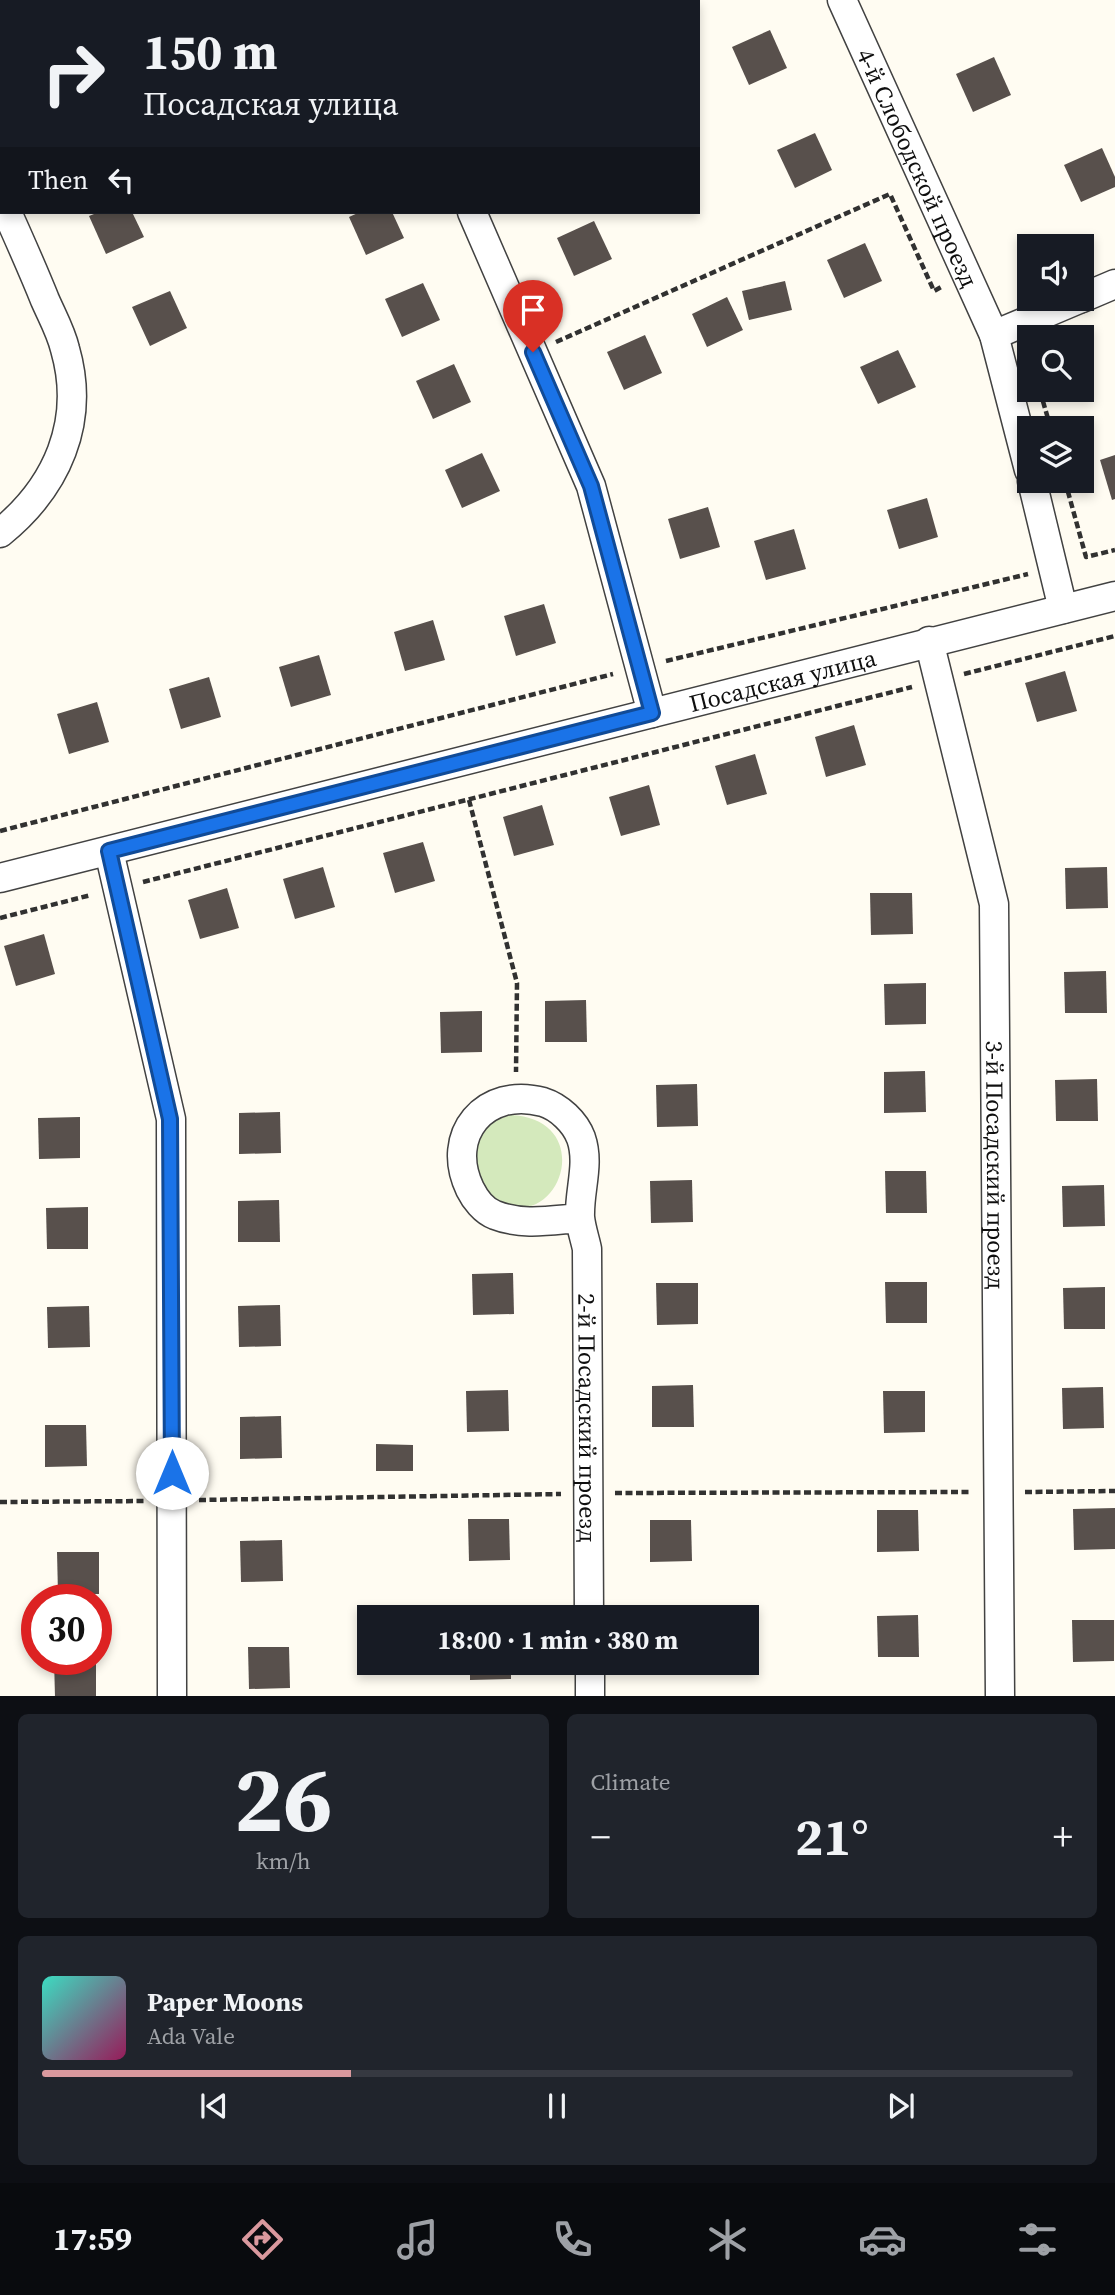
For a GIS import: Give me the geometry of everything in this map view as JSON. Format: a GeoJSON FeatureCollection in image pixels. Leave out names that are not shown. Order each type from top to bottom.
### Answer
{"type":"FeatureCollection","features":[{"type":"Feature","properties":{"kind":"street","name":"4-й Слободской проезд"},"geometry":{"type":"LineString","coordinates":[[842,0],[994,335],[1017,424]]}},
{"type":"Feature","properties":{"kind":"street"},"geometry":{"type":"LineString","coordinates":[[0,533],[23,514],[42,491],[57,465],[72,408],[71,377],[65,348],[8,214]]}},
{"type":"Feature","properties":{"kind":"street"},"geometry":{"type":"LineString","coordinates":[[473,214],[591,486],[652,713]]}},
{"type":"Feature","properties":{"kind":"street"},"geometry":{"type":"LineString","coordinates":[[1094,293],[1115,284]]}},
{"type":"Feature","properties":{"kind":"street"},"geometry":{"type":"LineString","coordinates":[[994,335],[1051,311]]}},
{"type":"Feature","properties":{"kind":"street"},"geometry":{"type":"LineString","coordinates":[[1035,493],[1063,609]]}},
{"type":"Feature","properties":{"kind":"street","name":"Посадская улица"},"geometry":{"type":"LineString","coordinates":[[0,878],[1115,596]]}},
{"type":"Feature","properties":{"kind":"street","name":"3-й Посадский проезд"},"geometry":{"type":"LineString","coordinates":[[929,641],[994,904],[1000,1696]]}},
{"type":"Feature","properties":{"kind":"street"},"geometry":{"type":"LineString","coordinates":[[109,851],[170,1119],[172,1696]]}},
{"type":"Feature","properties":{"kind":"street","name":"2-й Посадский проезд"},"geometry":{"type":"LineString","coordinates":[[580,1218],[527,1223],[494,1215],[476,1199],[463,1175],[461,1146],[469,1126],[485,1108],[506,1100],[529,1098],[549,1104],[568,1117],[580,1137],[585,1161],[580,1218],[587,1249],[589,1605]]}},
{"type":"Feature","properties":{"kind":"street"},"geometry":{"type":"LineString","coordinates":[[590,1675],[590,1696]]}},
{"type":"Feature","properties":{"kind":"path"},"geometry":{"type":"LineString","coordinates":[[533,352],[890,194],[934,291],[967,275]]}},
{"type":"Feature","properties":{"kind":"path"},"geometry":{"type":"LineString","coordinates":[[1068,493],[1086,557]]}},
{"type":"Feature","properties":{"kind":"path"},"geometry":{"type":"LineString","coordinates":[[0,831],[639,668],[1054,568],[1115,550]]}},
{"type":"Feature","properties":{"kind":"path"},"geometry":{"type":"LineString","coordinates":[[0,918],[1115,636]]}},
{"type":"Feature","properties":{"kind":"path"},"geometry":{"type":"LineString","coordinates":[[469,800],[517,983],[516,1099]]}},
{"type":"Feature","properties":{"kind":"path"},"geometry":{"type":"LineString","coordinates":[[0,1502],[589,1494],[1115,1491]]}},
{"type":"Feature","properties":{"kind":"green space"},"geometry":{"type":"Polygon","coordinates":[[[511,1115],[537,1121],[554,1134],[561,1151],[561,1170],[554,1188],[541,1201],[523,1208],[501,1205],[477,1184],[477,1140],[487,1126],[511,1115]]]}},
{"type":"Feature","properties":{"kind":"building"},"geometry":{"type":"Polygon","coordinates":[[[770,30],[787,68],[749,85],[732,47],[770,30]]]}},
{"type":"Feature","properties":{"kind":"building"},"geometry":{"type":"Polygon","coordinates":[[[994,57],[1011,95],[973,112],[956,74],[994,57]]]}},
{"type":"Feature","properties":{"kind":"building"},"geometry":{"type":"Polygon","coordinates":[[[815,133],[832,170],[795,188],[777,150],[815,133]]]}},
{"type":"Feature","properties":{"kind":"building"},"geometry":{"type":"Polygon","coordinates":[[[1102,148],[1115,177],[1115,187],[1081,202],[1064,165],[1102,148]]]}},
{"type":"Feature","properties":{"kind":"building"},"geometry":{"type":"Polygon","coordinates":[[[133,214],[144,237],[106,254],[89,216],[133,214]]]}},
{"type":"Feature","properties":{"kind":"building"},"geometry":{"type":"Polygon","coordinates":[[[356,214],[393,214],[404,238],[366,255],[349,217],[356,214]]]}},
{"type":"Feature","properties":{"kind":"building"},"geometry":{"type":"Polygon","coordinates":[[[594,221],[612,259],[574,276],[557,238],[594,221]]]}},
{"type":"Feature","properties":{"kind":"building"},"geometry":{"type":"Polygon","coordinates":[[[865,243],[882,281],[844,298],[827,260],[865,243]]]}},
{"type":"Feature","properties":{"kind":"building"},"geometry":{"type":"Polygon","coordinates":[[[785,281],[792,310],[749,320],[742,291],[785,281]]]}},
{"type":"Feature","properties":{"kind":"building"},"geometry":{"type":"Polygon","coordinates":[[[423,283],[440,320],[402,337],[385,299],[423,283]]]}},
{"type":"Feature","properties":{"kind":"building"},"geometry":{"type":"Polygon","coordinates":[[[170,291],[187,328],[150,346],[132,307],[170,291]]]}},
{"type":"Feature","properties":{"kind":"building"},"geometry":{"type":"Polygon","coordinates":[[[727,297],[743,330],[707,347],[692,314],[727,297]]]}},
{"type":"Feature","properties":{"kind":"building"},"geometry":{"type":"Polygon","coordinates":[[[645,335],[662,373],[624,390],[607,352],[645,335]]]}},
{"type":"Feature","properties":{"kind":"building"},"geometry":{"type":"Polygon","coordinates":[[[898,350],[916,387],[878,404],[860,367],[898,350]]]}},
{"type":"Feature","properties":{"kind":"building"},"geometry":{"type":"Polygon","coordinates":[[[454,364],[471,402],[433,419],[416,381],[454,364]]]}},
{"type":"Feature","properties":{"kind":"building"},"geometry":{"type":"Polygon","coordinates":[[[482,453],[500,491],[462,508],[445,470],[482,453]]]}},
{"type":"Feature","properties":{"kind":"building"},"geometry":{"type":"Polygon","coordinates":[[[1115,455],[1115,499],[1112,500],[1100,460],[1115,455]]]}},
{"type":"Feature","properties":{"kind":"building"},"geometry":{"type":"Polygon","coordinates":[[[927,498],[938,537],[899,549],[887,510],[927,498]]]}},
{"type":"Feature","properties":{"kind":"building"},"geometry":{"type":"Polygon","coordinates":[[[708,507],[720,547],[680,559],[668,519],[708,507]]]}},
{"type":"Feature","properties":{"kind":"building"},"geometry":{"type":"Polygon","coordinates":[[[794,529],[806,569],[766,580],[754,541],[794,529]]]}},
{"type":"Feature","properties":{"kind":"building"},"geometry":{"type":"Polygon","coordinates":[[[544,604],[556,643],[516,656],[504,616],[544,604]]]}},
{"type":"Feature","properties":{"kind":"building"},"geometry":{"type":"Polygon","coordinates":[[[433,620],[445,660],[405,671],[394,632],[433,620]]]}},
{"type":"Feature","properties":{"kind":"building"},"geometry":{"type":"Polygon","coordinates":[[[319,655],[331,695],[291,707],[279,667],[319,655]]]}},
{"type":"Feature","properties":{"kind":"building"},"geometry":{"type":"Polygon","coordinates":[[[1065,671],[1077,711],[1037,722],[1025,683],[1065,671]]]}},
{"type":"Feature","properties":{"kind":"building"},"geometry":{"type":"Polygon","coordinates":[[[209,677],[221,717],[181,729],[169,689],[209,677]]]}},
{"type":"Feature","properties":{"kind":"building"},"geometry":{"type":"Polygon","coordinates":[[[97,702],[109,742],[69,754],[57,714],[97,702]]]}},
{"type":"Feature","properties":{"kind":"building"},"geometry":{"type":"Polygon","coordinates":[[[854,725],[866,765],[826,777],[815,737],[854,725]]]}},
{"type":"Feature","properties":{"kind":"building"},"geometry":{"type":"Polygon","coordinates":[[[755,754],[767,794],[727,805],[715,766],[755,754]]]}},
{"type":"Feature","properties":{"kind":"building"},"geometry":{"type":"Polygon","coordinates":[[[649,785],[660,825],[621,836],[609,797],[649,785]]]}},
{"type":"Feature","properties":{"kind":"building"},"geometry":{"type":"Polygon","coordinates":[[[542,805],[554,845],[514,856],[503,817],[542,805]]]}},
{"type":"Feature","properties":{"kind":"building"},"geometry":{"type":"Polygon","coordinates":[[[423,842],[435,881],[395,893],[383,853],[423,842]]]}},
{"type":"Feature","properties":{"kind":"building"},"geometry":{"type":"Polygon","coordinates":[[[323,867],[335,907],[295,919],[283,879],[323,867]]]}},
{"type":"Feature","properties":{"kind":"building"},"geometry":{"type":"Polygon","coordinates":[[[1107,867],[1108,908],[1066,909],[1065,868],[1107,867]]]}},
{"type":"Feature","properties":{"kind":"building"},"geometry":{"type":"Polygon","coordinates":[[[227,888],[239,928],[200,939],[188,900],[227,888]]]}},
{"type":"Feature","properties":{"kind":"building"},"geometry":{"type":"Polygon","coordinates":[[[870,893],[912,893],[913,934],[871,935],[870,893]]]}},
{"type":"Feature","properties":{"kind":"building"},"geometry":{"type":"Polygon","coordinates":[[[44,934],[55,974],[16,986],[4,946],[44,934]]]}},
{"type":"Feature","properties":{"kind":"building"},"geometry":{"type":"Polygon","coordinates":[[[1106,971],[1107,1013],[1065,1013],[1064,972],[1106,971]]]}},
{"type":"Feature","properties":{"kind":"building"},"geometry":{"type":"Polygon","coordinates":[[[926,983],[926,1024],[885,1025],[884,984],[926,983]]]}},
{"type":"Feature","properties":{"kind":"building"},"geometry":{"type":"Polygon","coordinates":[[[586,1000],[587,1042],[545,1042],[545,1001],[586,1000]]]}},
{"type":"Feature","properties":{"kind":"building"},"geometry":{"type":"Polygon","coordinates":[[[482,1011],[482,1052],[441,1053],[440,1012],[482,1011]]]}},
{"type":"Feature","properties":{"kind":"building"},"geometry":{"type":"Polygon","coordinates":[[[925,1071],[926,1112],[884,1113],[884,1072],[925,1071]]]}},
{"type":"Feature","properties":{"kind":"building"},"geometry":{"type":"Polygon","coordinates":[[[1097,1079],[1098,1121],[1056,1121],[1055,1080],[1097,1079]]]}},
{"type":"Feature","properties":{"kind":"building"},"geometry":{"type":"Polygon","coordinates":[[[697,1084],[698,1126],[657,1127],[656,1085],[697,1084]]]}},
{"type":"Feature","properties":{"kind":"building"},"geometry":{"type":"Polygon","coordinates":[[[280,1112],[281,1153],[239,1154],[239,1113],[280,1112]]]}},
{"type":"Feature","properties":{"kind":"building"},"geometry":{"type":"Polygon","coordinates":[[[80,1117],[80,1158],[39,1159],[38,1118],[80,1117]]]}},
{"type":"Feature","properties":{"kind":"building"},"geometry":{"type":"Polygon","coordinates":[[[885,1171],[926,1171],[927,1213],[886,1213],[885,1171]]]}},
{"type":"Feature","properties":{"kind":"building"},"geometry":{"type":"Polygon","coordinates":[[[692,1180],[693,1222],[651,1223],[650,1181],[692,1180]]]}},
{"type":"Feature","properties":{"kind":"building"},"geometry":{"type":"Polygon","coordinates":[[[1104,1185],[1105,1226],[1063,1227],[1062,1186],[1104,1185]]]}},
{"type":"Feature","properties":{"kind":"building"},"geometry":{"type":"Polygon","coordinates":[[[279,1200],[280,1242],[238,1242],[238,1201],[279,1200]]]}},
{"type":"Feature","properties":{"kind":"building"},"geometry":{"type":"Polygon","coordinates":[[[88,1207],[88,1249],[47,1249],[46,1208],[88,1207]]]}},
{"type":"Feature","properties":{"kind":"building"},"geometry":{"type":"Polygon","coordinates":[[[513,1273],[514,1314],[473,1315],[472,1274],[513,1273]]]}},
{"type":"Feature","properties":{"kind":"building"},"geometry":{"type":"Polygon","coordinates":[[[885,1282],[927,1282],[927,1323],[886,1323],[885,1282]]]}},
{"type":"Feature","properties":{"kind":"building"},"geometry":{"type":"Polygon","coordinates":[[[656,1283],[698,1283],[698,1324],[657,1325],[656,1283]]]}},
{"type":"Feature","properties":{"kind":"building"},"geometry":{"type":"Polygon","coordinates":[[[1105,1287],[1105,1329],[1064,1329],[1063,1288],[1105,1287]]]}},
{"type":"Feature","properties":{"kind":"building"},"geometry":{"type":"Polygon","coordinates":[[[280,1305],[281,1346],[239,1347],[238,1306],[280,1305]]]}},
{"type":"Feature","properties":{"kind":"building"},"geometry":{"type":"Polygon","coordinates":[[[89,1306],[90,1347],[48,1348],[47,1307],[89,1306]]]}},
{"type":"Feature","properties":{"kind":"building"},"geometry":{"type":"Polygon","coordinates":[[[693,1385],[694,1427],[652,1427],[652,1386],[693,1385]]]}},
{"type":"Feature","properties":{"kind":"building"},"geometry":{"type":"Polygon","coordinates":[[[1103,1387],[1104,1428],[1063,1429],[1062,1388],[1103,1387]]]}},
{"type":"Feature","properties":{"kind":"building"},"geometry":{"type":"Polygon","coordinates":[[[508,1390],[509,1431],[467,1432],[466,1391],[508,1390]]]}},
{"type":"Feature","properties":{"kind":"building"},"geometry":{"type":"Polygon","coordinates":[[[883,1391],[925,1391],[925,1432],[884,1433],[883,1391]]]}},
{"type":"Feature","properties":{"kind":"building"},"geometry":{"type":"Polygon","coordinates":[[[281,1416],[282,1458],[240,1459],[240,1417],[281,1416]]]}},
{"type":"Feature","properties":{"kind":"building"},"geometry":{"type":"Polygon","coordinates":[[[45,1425],[86,1425],[87,1466],[45,1467],[45,1425]]]}},
{"type":"Feature","properties":{"kind":"building"},"geometry":{"type":"Polygon","coordinates":[[[376,1444],[413,1445],[413,1471],[376,1471],[376,1444]]]}},
{"type":"Feature","properties":{"kind":"building"},"geometry":{"type":"Polygon","coordinates":[[[1115,1508],[1115,1549],[1074,1550],[1073,1509],[1115,1508]]]}},
{"type":"Feature","properties":{"kind":"building"},"geometry":{"type":"Polygon","coordinates":[[[877,1510],[918,1510],[919,1551],[877,1552],[877,1510]]]}},
{"type":"Feature","properties":{"kind":"building"},"geometry":{"type":"Polygon","coordinates":[[[468,1519],[509,1519],[510,1560],[469,1561],[468,1519]]]}},
{"type":"Feature","properties":{"kind":"building"},"geometry":{"type":"Polygon","coordinates":[[[650,1520],[691,1520],[692,1561],[650,1562],[650,1520]]]}},
{"type":"Feature","properties":{"kind":"building"},"geometry":{"type":"Polygon","coordinates":[[[282,1540],[283,1581],[241,1582],[240,1541],[282,1540]]]}},
{"type":"Feature","properties":{"kind":"building"},"geometry":{"type":"Polygon","coordinates":[[[57,1552],[99,1552],[99,1584],[58,1584],[57,1552]]]}},
{"type":"Feature","properties":{"kind":"building"},"geometry":{"type":"Polygon","coordinates":[[[918,1615],[919,1657],[878,1657],[877,1616],[918,1615]]]}},
{"type":"Feature","properties":{"kind":"building"},"geometry":{"type":"Polygon","coordinates":[[[1072,1620],[1114,1620],[1114,1661],[1073,1662],[1072,1620]]]}},
{"type":"Feature","properties":{"kind":"building"},"geometry":{"type":"Polygon","coordinates":[[[248,1647],[289,1647],[290,1688],[249,1689],[248,1647]]]}},
{"type":"Feature","properties":{"kind":"building"},"geometry":{"type":"Polygon","coordinates":[[[54,1675],[96,1675],[96,1696],[55,1696],[54,1675]]]}},
{"type":"Feature","properties":{"kind":"building"},"geometry":{"type":"Polygon","coordinates":[[[470,1675],[511,1675],[511,1679],[470,1680],[470,1675]]]}},
{"type":"Feature","properties":{"kind":"route"},"geometry":{"type":"LineString","coordinates":[[172,1473],[170,1119],[109,851],[652,713],[591,486],[533,352]]}}]}
